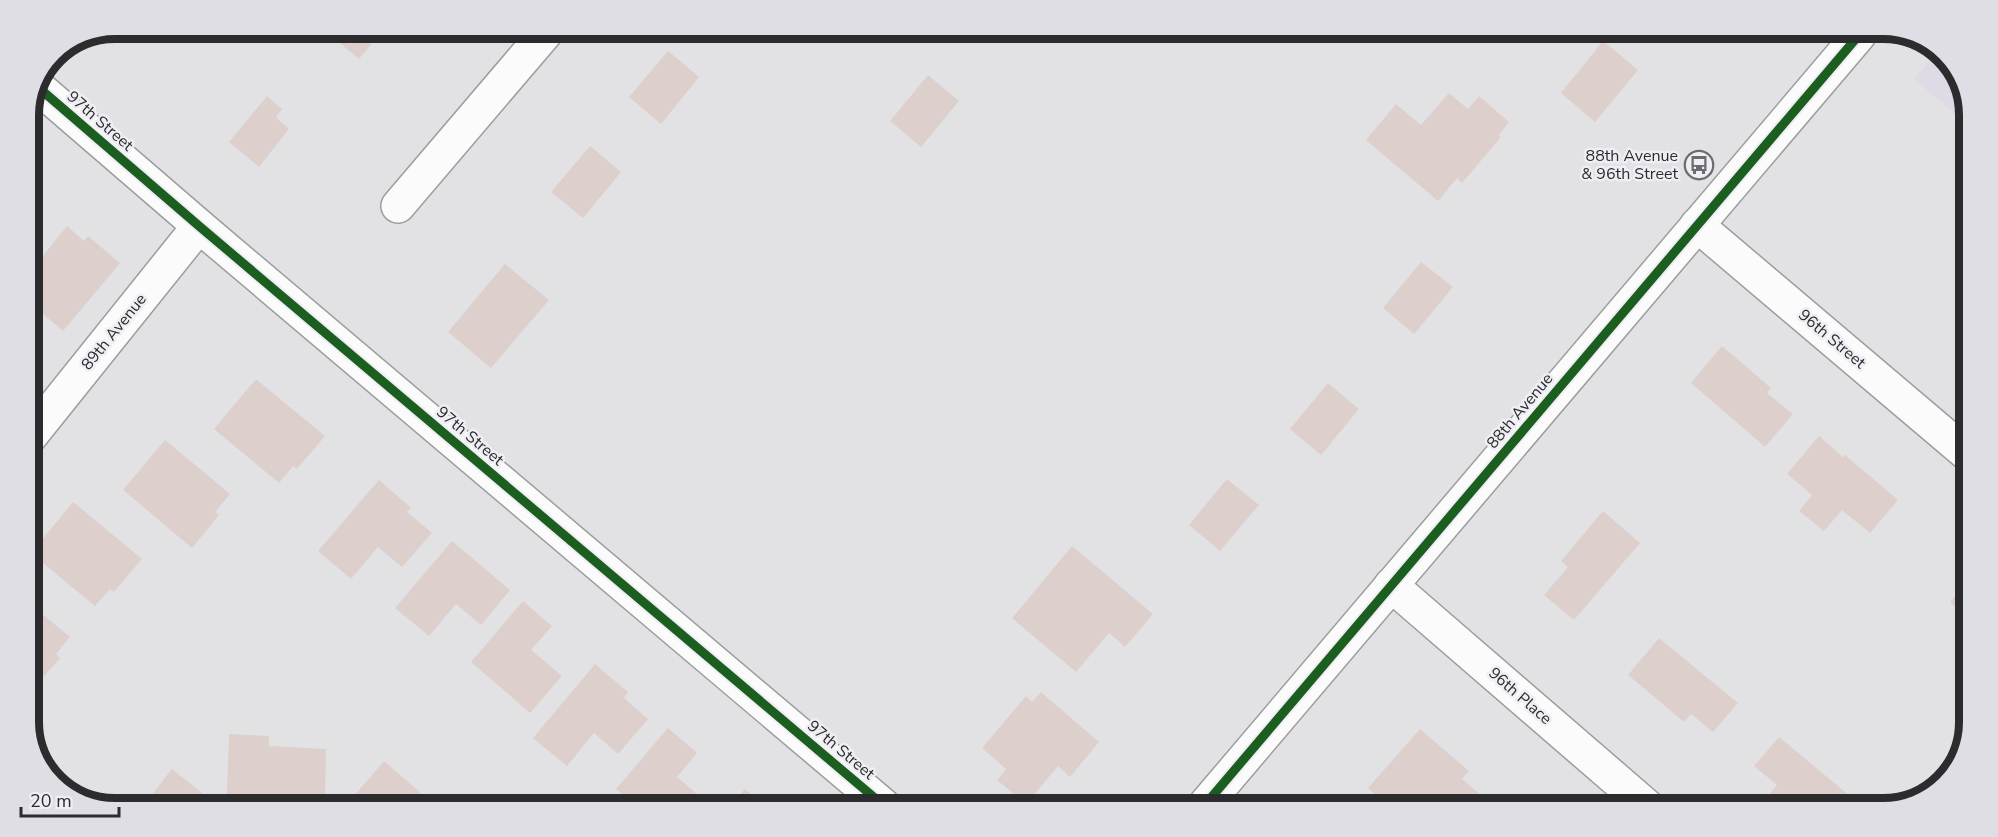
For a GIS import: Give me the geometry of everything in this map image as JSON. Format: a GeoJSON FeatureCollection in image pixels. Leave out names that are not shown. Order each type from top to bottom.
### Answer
{"type":"FeatureCollection","features":[{"type":"Feature","properties":{"kind":"street"},"geometry":{"type":"LineString","coordinates":[[398,206],[540,39]]}},
{"type":"Feature","properties":{"kind":"street","name":"88th Avenue"},"geometry":{"type":"LineString","coordinates":[[1211,798],[1855,39]]}},
{"type":"Feature","properties":{"kind":"street","name":"97th Street"},"geometry":{"type":"LineString","coordinates":[[43,92],[875,798]]}},
{"type":"Feature","properties":{"kind":"street","name":"96th Street"},"geometry":{"type":"LineString","coordinates":[[1697,225],[1959,447]]}},
{"type":"Feature","properties":{"kind":"street","name":"89th Avenue"},"geometry":{"type":"LineString","coordinates":[[39,426],[199,226]]}},
{"type":"Feature","properties":{"kind":"street","name":"96th Place"},"geometry":{"type":"LineString","coordinates":[[1391,585],[1637,798]]}},
{"type":"Feature","properties":{"kind":"shaded area"},"geometry":{"type":"Polygon","coordinates":[[[1933,58],[1937,61],[1949,77],[1955,91],[1959,117],[1914,79],[1933,58]]]}},
{"type":"Feature","properties":{"kind":"building"},"geometry":{"type":"Polygon","coordinates":[[[335,39],[376,39],[359,59],[335,39]]]}},
{"type":"Feature","properties":{"kind":"building"},"geometry":{"type":"Polygon","coordinates":[[[1603,41],[1638,70],[1595,122],[1561,93],[1603,41]]]}},
{"type":"Feature","properties":{"kind":"building"},"geometry":{"type":"Polygon","coordinates":[[[668,51],[699,77],[661,124],[629,97],[668,51]]]}},
{"type":"Feature","properties":{"kind":"building"},"geometry":{"type":"Polygon","coordinates":[[[928,75],[959,101],[921,147],[890,121],[928,75]]]}},
{"type":"Feature","properties":{"kind":"building"},"geometry":{"type":"Polygon","coordinates":[[[1449,93],[1468,109],[1479,96],[1509,122],[1498,136],[1501,137],[1462,183],[1457,178],[1438,201],[1366,140],[1396,104],[1421,125],[1449,93]]]}},
{"type":"Feature","properties":{"kind":"building"},"geometry":{"type":"Polygon","coordinates":[[[267,96],[282,109],[276,117],[289,129],[259,167],[229,142],[267,96]]]}},
{"type":"Feature","properties":{"kind":"building"},"geometry":{"type":"Polygon","coordinates":[[[590,146],[621,172],[583,218],[551,192],[590,146]]]}},
{"type":"Feature","properties":{"kind":"building"},"geometry":{"type":"Polygon","coordinates":[[[67,226],[84,241],[88,236],[120,263],[63,331],[39,311],[39,261],[67,226]]]}},
{"type":"Feature","properties":{"kind":"building"},"geometry":{"type":"Polygon","coordinates":[[[1421,262],[1453,287],[1414,334],[1383,308],[1421,262]]]}},
{"type":"Feature","properties":{"kind":"building"},"geometry":{"type":"Polygon","coordinates":[[[505,264],[549,300],[491,368],[448,332],[505,264]]]}},
{"type":"Feature","properties":{"kind":"building"},"geometry":{"type":"Polygon","coordinates":[[[1722,346],[1771,388],[1767,393],[1793,414],[1765,447],[1691,383],[1722,346]]]}},
{"type":"Feature","properties":{"kind":"building"},"geometry":{"type":"Polygon","coordinates":[[[256,379],[325,436],[297,469],[293,466],[279,483],[214,429],[256,379]]]}},
{"type":"Feature","properties":{"kind":"building"},"geometry":{"type":"Polygon","coordinates":[[[1328,383],[1359,409],[1321,455],[1290,429],[1328,383]]]}},
{"type":"Feature","properties":{"kind":"building"},"geometry":{"type":"Polygon","coordinates":[[[1819,436],[1898,500],[1870,533],[1842,510],[1824,531],[1799,511],[1812,495],[1787,474],[1819,436]]]}},
{"type":"Feature","properties":{"kind":"building"},"geometry":{"type":"Polygon","coordinates":[[[165,440],[230,494],[215,512],[219,515],[192,548],[123,490],[165,440]]]}},
{"type":"Feature","properties":{"kind":"building"},"geometry":{"type":"Polygon","coordinates":[[[1227,479],[1259,505],[1220,551],[1189,525],[1227,479]]]}},
{"type":"Feature","properties":{"kind":"building"},"geometry":{"type":"Polygon","coordinates":[[[379,480],[411,508],[407,512],[432,533],[402,567],[378,547],[351,579],[318,551],[379,480]]]}},
{"type":"Feature","properties":{"kind":"building"},"geometry":{"type":"Polygon","coordinates":[[[73,502],[142,559],[114,592],[110,589],[95,606],[39,560],[39,543],[73,502]]]}},
{"type":"Feature","properties":{"kind":"building"},"geometry":{"type":"Polygon","coordinates":[[[1603,511],[1640,543],[1574,620],[1544,595],[1568,567],[1561,561],[1603,511]]]}},
{"type":"Feature","properties":{"kind":"building"},"geometry":{"type":"Polygon","coordinates":[[[452,541],[510,590],[481,625],[456,604],[429,636],[395,608],[452,541]]]}},
{"type":"Feature","properties":{"kind":"building"},"geometry":{"type":"Polygon","coordinates":[[[1072,546],[1153,614],[1125,647],[1109,633],[1076,672],[1012,618],[1072,546]]]}},
{"type":"Feature","properties":{"kind":"building"},"geometry":{"type":"Polygon","coordinates":[[[1959,592],[1959,610],[1950,602],[1959,592]]]}},
{"type":"Feature","properties":{"kind":"building"},"geometry":{"type":"Polygon","coordinates":[[[523,601],[552,626],[531,650],[562,676],[530,713],[471,662],[523,601]]]}},
{"type":"Feature","properties":{"kind":"building"},"geometry":{"type":"Polygon","coordinates":[[[39,611],[70,637],[56,654],[60,658],[39,682],[39,611]]]}},
{"type":"Feature","properties":{"kind":"building"},"geometry":{"type":"Polygon","coordinates":[[[1659,638],[1738,703],[1713,732],[1691,714],[1684,722],[1628,675],[1659,638]]]}},
{"type":"Feature","properties":{"kind":"building"},"geometry":{"type":"Polygon","coordinates":[[[595,664],[628,692],[624,698],[648,719],[618,754],[594,733],[567,766],[533,738],[595,664]]]}},
{"type":"Feature","properties":{"kind":"building"},"geometry":{"type":"Polygon","coordinates":[[[1041,692],[1099,742],[1070,777],[1058,766],[1031,798],[1019,798],[997,780],[1006,769],[982,748],[1026,696],[1032,702],[1041,692]]]}},
{"type":"Feature","properties":{"kind":"building"},"geometry":{"type":"Polygon","coordinates":[[[668,728],[697,753],[677,777],[701,798],[627,798],[616,789],[668,728]]]}},
{"type":"Feature","properties":{"kind":"building"},"geometry":{"type":"Polygon","coordinates":[[[1420,729],[1469,771],[1462,779],[1484,798],[1379,798],[1368,788],[1420,729]]]}},
{"type":"Feature","properties":{"kind":"building"},"geometry":{"type":"Polygon","coordinates":[[[229,734],[269,736],[269,746],[326,749],[325,797],[227,794],[229,734]]]}},
{"type":"Feature","properties":{"kind":"building"},"geometry":{"type":"Polygon","coordinates":[[[1779,737],[1852,798],[1776,798],[1770,793],[1777,785],[1754,766],[1779,737]]]}},
{"type":"Feature","properties":{"kind":"building"},"geometry":{"type":"Polygon","coordinates":[[[384,761],[426,798],[352,798],[384,761]]]}},
{"type":"Feature","properties":{"kind":"building"},"geometry":{"type":"Polygon","coordinates":[[[172,769],[207,797],[206,798],[149,798],[172,769]]]}},
{"type":"Feature","properties":{"kind":"building"},"geometry":{"type":"Polygon","coordinates":[[[745,789],[756,798],[737,798],[745,789]]]}},
{"type":"Feature","properties":{"kind":"cycle path"},"geometry":{"type":"LineString","coordinates":[[1211,798],[1856,39]]}},
{"type":"Feature","properties":{"kind":"cycle path"},"geometry":{"type":"LineString","coordinates":[[43,92],[875,798]]}},
{"type":"Feature","properties":{"kind":"place","name":"88th Avenue & 96th Street"},"geometry":{"type":"Point","coordinates":[1699,165]}}]}
